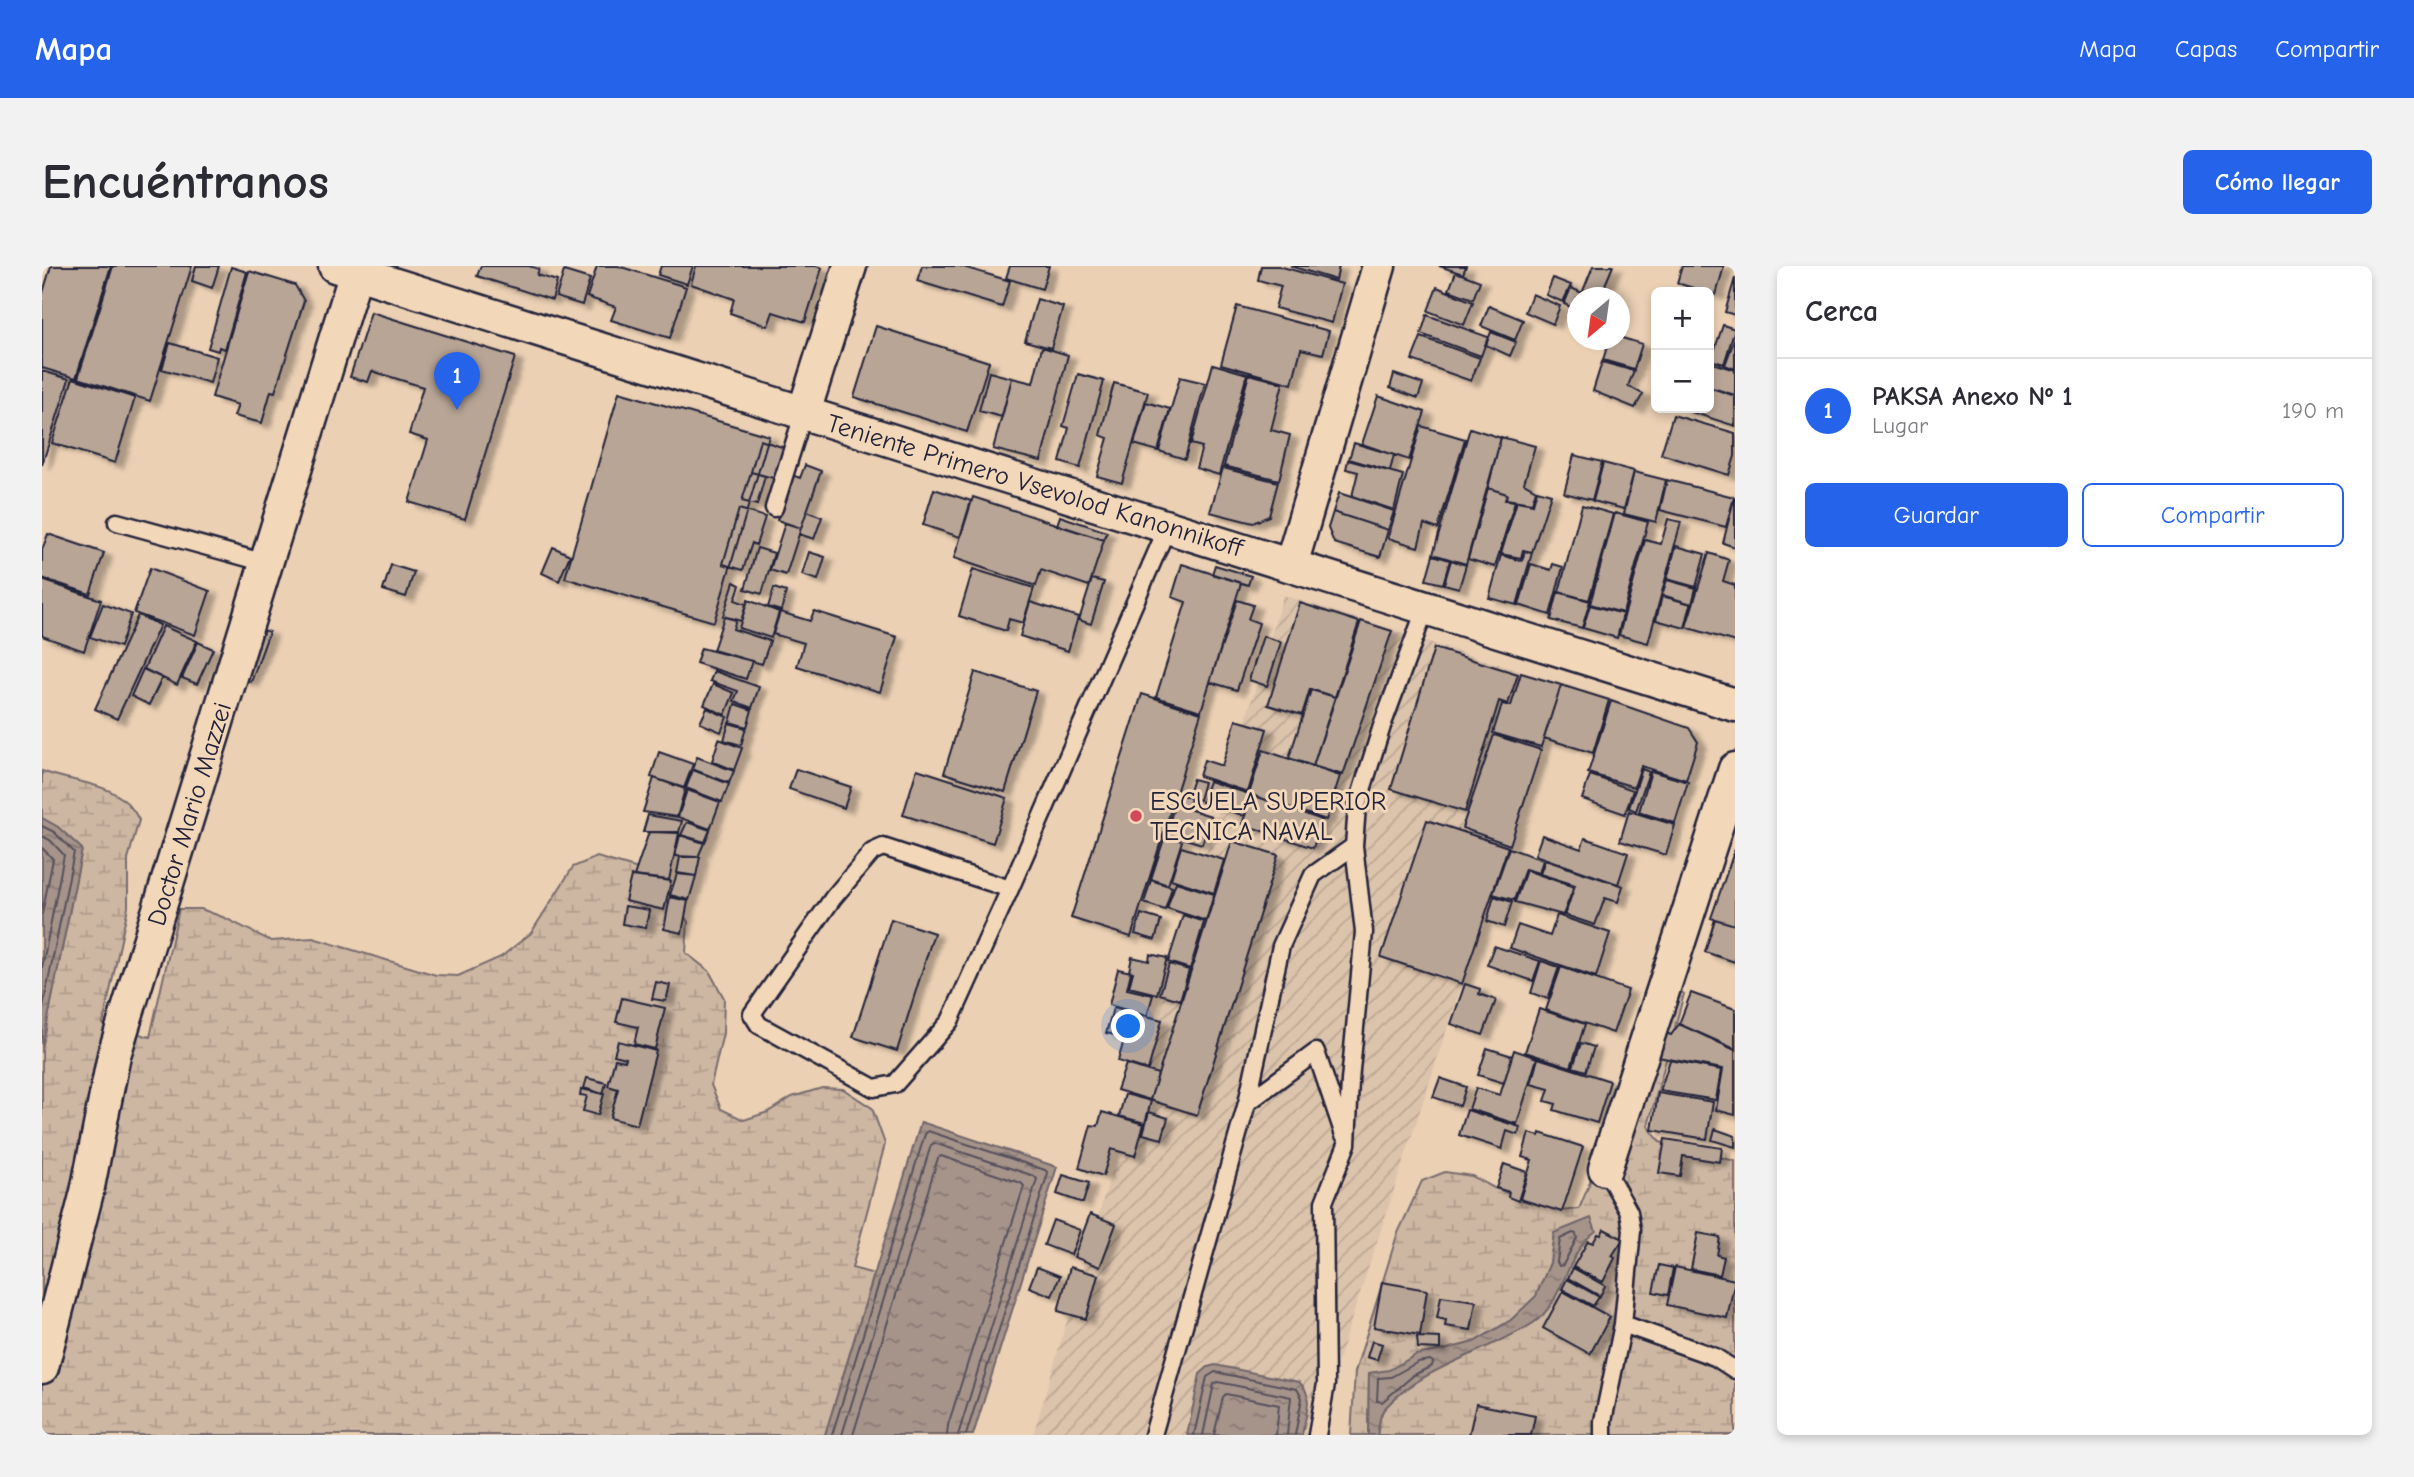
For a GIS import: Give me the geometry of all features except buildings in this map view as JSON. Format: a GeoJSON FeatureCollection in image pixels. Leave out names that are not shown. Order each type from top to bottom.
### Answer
{"type":"FeatureCollection","features":[{"type":"Feature","properties":{"kind":"street"},"geometry":{"type":"LineString","coordinates":[[804,412],[850,266]]}},
{"type":"Feature","properties":{"kind":"street"},"geometry":{"type":"LineString","coordinates":[[1291,565],[1379,266]]}},
{"type":"Feature","properties":{"kind":"street","name":"Teniente Primero Vsevolod Kanonnikoff"},"geometry":{"type":"LineString","coordinates":[[350,268],[1735,705]]}},
{"type":"Feature","properties":{"kind":"street","name":"Doctor Mario Mazzei"},"geometry":{"type":"LineString","coordinates":[[42,1367],[87,1192],[114,1055],[266,563],[350,268]]}},
{"type":"Feature","properties":{"kind":"street"},"geometry":{"type":"LineString","coordinates":[[1605,1168],[1718,828],[1735,769]]}},
{"type":"Feature","properties":{"kind":"lane"},"geometry":{"type":"LineString","coordinates":[[774,508],[804,412]]}},
{"type":"Feature","properties":{"kind":"lane"},"geometry":{"type":"LineString","coordinates":[[117,522],[266,563]]}},
{"type":"Feature","properties":{"kind":"lane"},"geometry":{"type":"LineString","coordinates":[[1010,889],[883,847],[872,852],[833,898],[752,1014],[759,1025],[874,1088],[895,1084],[950,1021],[1010,889],[1168,526]]}},
{"type":"Feature","properties":{"kind":"lane"},"geometry":{"type":"LineString","coordinates":[[1317,1435],[1326,1384],[1324,1202],[1347,1144],[1364,932],[1354,846],[1357,806],[1382,726],[1426,607]]}},
{"type":"Feature","properties":{"kind":"lane"},"geometry":{"type":"LineString","coordinates":[[1153,1435],[1247,1103],[1281,946],[1313,875],[1354,846]]}},
{"type":"Feature","properties":{"kind":"lane"},"geometry":{"type":"LineString","coordinates":[[1247,1103],[1316,1052],[1347,1144]]}},
{"type":"Feature","properties":{"kind":"lane"},"geometry":{"type":"LineString","coordinates":[[1603,1435],[1603,1422],[1623,1324],[1632,1230],[1629,1212],[1605,1168]]}},
{"type":"Feature","properties":{"kind":"lane"},"geometry":{"type":"LineString","coordinates":[[1623,1324],[1715,1357],[1735,1370]]}},
{"type":"Feature","properties":{"kind":"shaded area"},"geometry":{"type":"Polygon","coordinates":[[[1283,595],[1560,684],[1330,1385],[1317,1435],[1033,1435],[1283,595]]]}},
{"type":"Feature","properties":{"kind":"green space"},"geometry":{"type":"Polygon","coordinates":[[[42,771],[97,786],[121,797],[139,820],[128,859],[128,907],[103,1024],[150,1037],[179,909],[201,909],[271,941],[313,938],[436,975],[458,976],[501,957],[531,933],[573,867],[597,857],[645,871],[672,895],[688,922],[686,953],[709,971],[724,998],[723,1033],[711,1085],[721,1109],[744,1120],[768,1112],[792,1097],[822,1088],[843,1089],[872,1108],[885,1144],[852,1268],[874,1274],[825,1435],[42,1435],[42,1048],[82,849],[58,827],[42,818],[42,771]]]}},
{"type":"Feature","properties":{"kind":"green space"},"geometry":{"type":"Polygon","coordinates":[[[1674,987],[1684,994],[1648,1126],[1660,1142],[1735,1161],[1735,1435],[1377,1435],[1382,1412],[1399,1394],[1435,1371],[1515,1334],[1544,1314],[1577,1252],[1595,1231],[1554,1233],[1550,1263],[1536,1297],[1511,1320],[1474,1342],[1416,1355],[1389,1371],[1369,1373],[1368,1435],[1351,1435],[1355,1372],[1397,1235],[1422,1181],[1445,1172],[1472,1176],[1494,1188],[1561,1211],[1579,1209],[1610,1120],[1640,1006],[1650,989],[1674,987]]]}},
{"type":"Feature","properties":{"kind":"water"},"geometry":{"type":"Polygon","coordinates":[[[42,818],[58,827],[82,849],[42,1048],[42,818]]]}},
{"type":"Feature","properties":{"kind":"water"},"geometry":{"type":"Polygon","coordinates":[[[921,1122],[1057,1167],[973,1435],[825,1435],[921,1122]]]}},
{"type":"Feature","properties":{"kind":"water"},"geometry":{"type":"Polygon","coordinates":[[[1591,1218],[1596,1231],[1578,1252],[1544,1314],[1515,1334],[1435,1371],[1399,1394],[1384,1409],[1377,1435],[1368,1435],[1369,1373],[1389,1370],[1416,1355],[1474,1342],[1511,1320],[1536,1296],[1550,1263],[1554,1233],[1591,1218]]]}},
{"type":"Feature","properties":{"kind":"water"},"geometry":{"type":"Polygon","coordinates":[[[1215,1365],[1299,1382],[1307,1393],[1308,1400],[1302,1435],[1187,1435],[1200,1374],[1215,1365]]]}},
{"type":"Feature","properties":{"kind":"place","name":"PAKSA Anexo Nº 1"},"geometry":{"type":"Point","coordinates":[457,410]}},
{"type":"Feature","properties":{"kind":"place","name":"ESCUELA SUPERIOR TECNICA NAVAL"},"geometry":{"type":"Point","coordinates":[1136,816]}}]}
